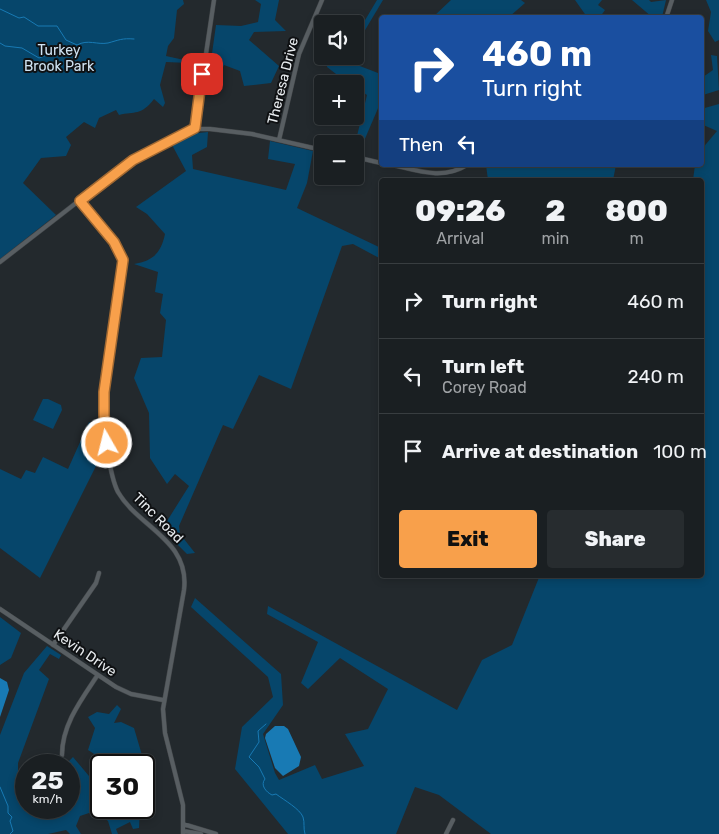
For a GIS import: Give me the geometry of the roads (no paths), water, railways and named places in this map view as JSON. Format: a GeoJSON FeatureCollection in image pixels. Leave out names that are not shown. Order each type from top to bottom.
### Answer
{"type":"FeatureCollection","features":[{"type":"Feature","properties":{"kind":"street"},"geometry":{"type":"LineString","coordinates":[[195,128],[214,0]]}},
{"type":"Feature","properties":{"kind":"street","name":"Theresa Drive"},"geometry":{"type":"LineString","coordinates":[[279,140],[299,54],[322,0]]}},
{"type":"Feature","properties":{"kind":"street"},"geometry":{"type":"LineString","coordinates":[[667,15],[672,0]]}},
{"type":"Feature","properties":{"kind":"street"},"geometry":{"type":"LineString","coordinates":[[0,262],[133,160],[195,128],[231,131],[314,148]]}},
{"type":"Feature","properties":{"kind":"street"},"geometry":{"type":"LineString","coordinates":[[364,159],[379,163]]}},
{"type":"Feature","properties":{"kind":"street"},"geometry":{"type":"LineString","coordinates":[[402,167],[442,175],[452,173],[463,167]]}},
{"type":"Feature","properties":{"kind":"street","name":"Tinc Road"},"geometry":{"type":"LineString","coordinates":[[80,201],[114,242],[123,260],[103,405],[114,482],[125,500],[174,548],[184,572],[184,590],[164,700],[164,728],[182,799],[183,832]]}},
{"type":"Feature","properties":{"kind":"street"},"geometry":{"type":"LineString","coordinates":[[53,645],[96,583],[99,573]]}},
{"type":"Feature","properties":{"kind":"street","name":"Kevin Drive"},"geometry":{"type":"LineString","coordinates":[[0,609],[97,676],[131,694],[164,700]]}},
{"type":"Feature","properties":{"kind":"street"},"geometry":{"type":"LineString","coordinates":[[62,754],[62,748],[72,716],[97,676]]}},
{"type":"Feature","properties":{"kind":"street"},"geometry":{"type":"LineString","coordinates":[[446,834],[453,820]]}},
{"type":"Feature","properties":{"kind":"street"},"geometry":{"type":"LineString","coordinates":[[183,824],[216,834]]}},
{"type":"Feature","properties":{"kind":"street"},"geometry":{"type":"LineString","coordinates":[[183,832],[201,834]]}},
{"type":"Feature","properties":{"kind":"waterway"},"geometry":{"type":"LineString","coordinates":[[0,9],[19,18],[24,17],[38,26],[57,26],[66,40],[77,45],[85,42],[108,43],[123,39],[134,39]]}},
{"type":"Feature","properties":{"kind":"waterway"},"geometry":{"type":"LineString","coordinates":[[0,43],[5,46],[22,48],[39,58],[49,56],[51,53],[57,56]]}},
{"type":"Feature","properties":{"kind":"waterway"},"geometry":{"type":"LineString","coordinates":[[266,724],[258,731],[259,742],[249,757],[259,767],[265,779],[263,786],[266,790],[272,795],[276,794],[301,814],[304,819],[305,834]]}},
{"type":"Feature","properties":{"kind":"waterway"},"geometry":{"type":"LineString","coordinates":[[0,787],[8,806],[8,813],[12,817],[10,821],[13,831],[10,834]]}},
{"type":"Feature","properties":{"kind":"park label","name":"Turkey Brook Park"},"geometry":{"type":"Point","coordinates":[59,58]}}]}
